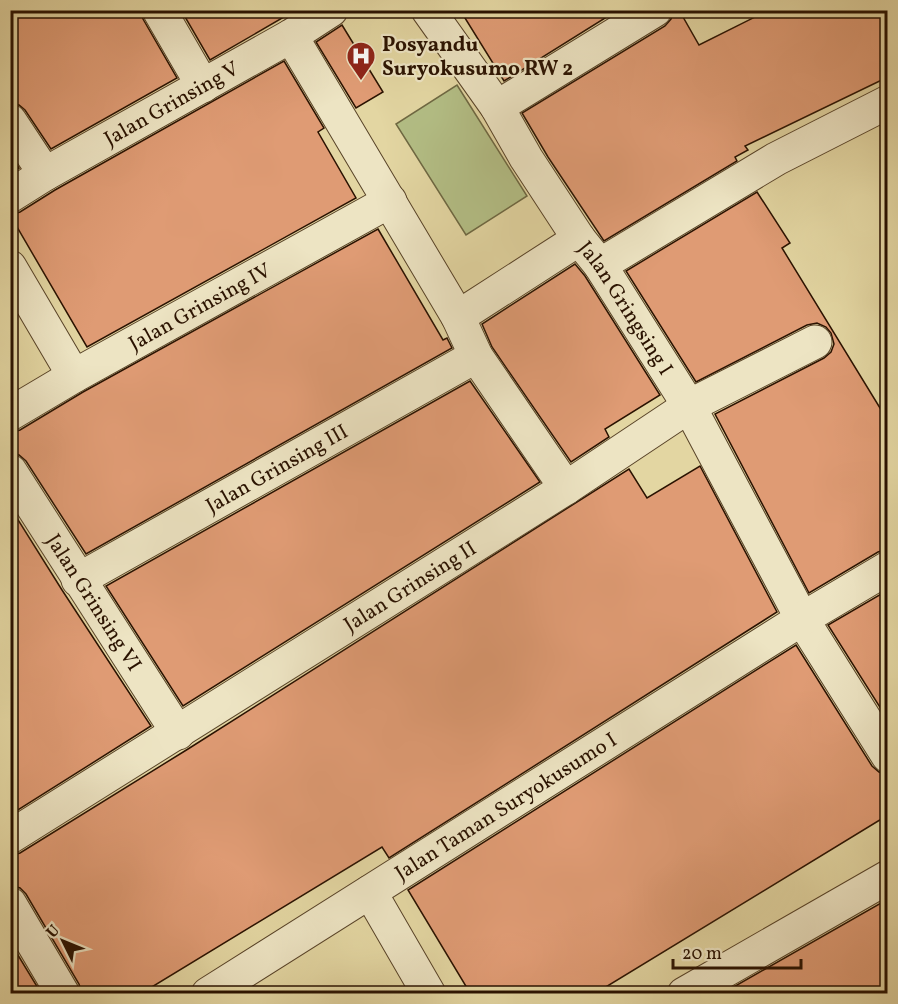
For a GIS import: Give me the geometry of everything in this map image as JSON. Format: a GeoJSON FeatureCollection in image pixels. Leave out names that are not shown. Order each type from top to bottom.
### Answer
{"type":"FeatureCollection","features":[{"type":"Feature","properties":{"kind":"street"},"geometry":{"type":"LineString","coordinates":[[159,10],[203,86]]}},
{"type":"Feature","properties":{"kind":"street","name":"Jalan Grinsing V"},"geometry":{"type":"LineString","coordinates":[[10,196],[291,36],[331,10]]}},
{"type":"Feature","properties":{"kind":"street","name":"Jalan Gringsing I"},"geometry":{"type":"LineString","coordinates":[[428,10],[497,107],[525,158],[579,239],[600,265],[689,406],[802,619],[888,756]]}},
{"type":"Feature","properties":{"kind":"street"},"geometry":{"type":"LineString","coordinates":[[497,107],[655,10]]}},
{"type":"Feature","properties":{"kind":"street"},"geometry":{"type":"LineString","coordinates":[[291,36],[458,316],[476,356],[566,488]]}},
{"type":"Feature","properties":{"kind":"street"},"geometry":{"type":"LineString","coordinates":[[600,265],[755,172],[888,102]]}},
{"type":"Feature","properties":{"kind":"street"},"geometry":{"type":"LineString","coordinates":[[10,121],[45,174]]}},
{"type":"Feature","properties":{"kind":"street","name":"Jalan Grinsing IV"},"geometry":{"type":"LineString","coordinates":[[10,414],[74,376],[390,201]]}},
{"type":"Feature","properties":{"kind":"street"},"geometry":{"type":"LineString","coordinates":[[458,316],[579,239]]}},
{"type":"Feature","properties":{"kind":"street"},"geometry":{"type":"LineString","coordinates":[[10,267],[74,376]]}},
{"type":"Feature","properties":{"kind":"street","name":"Jalan Grinsing II"},"geometry":{"type":"LineString","coordinates":[[10,837],[566,488],[689,406],[815,342]]}},
{"type":"Feature","properties":{"kind":"street","name":"Jalan Grinsing III"},"geometry":{"type":"LineString","coordinates":[[78,580],[476,356]]}},
{"type":"Feature","properties":{"kind":"street","name":"Jalan Grinsing VI"},"geometry":{"type":"LineString","coordinates":[[10,471],[178,733]]}},
{"type":"Feature","properties":{"kind":"street","name":"Jalan Taman Suryokusumo I"},"geometry":{"type":"LineString","coordinates":[[208,993],[802,619],[888,568]]}},
{"type":"Feature","properties":{"kind":"street"},"geometry":{"type":"LineString","coordinates":[[684,993],[888,877]]}},
{"type":"Feature","properties":{"kind":"street"},"geometry":{"type":"LineString","coordinates":[[370,892],[429,993]]}},
{"type":"Feature","properties":{"kind":"street"},"geometry":{"type":"LineString","coordinates":[[10,904],[63,993]]}},
{"type":"Feature","properties":{"kind":"green space"},"geometry":{"type":"Polygon","coordinates":[[[457,85],[527,196],[466,235],[396,124],[457,85]]]}},
{"type":"Feature","properties":{"kind":"building"},"geometry":{"type":"Polygon","coordinates":[[[10,10],[140,10],[177,78],[51,149],[25,110],[19,105],[10,103],[10,10]]]}},
{"type":"Feature","properties":{"kind":"building"},"geometry":{"type":"Polygon","coordinates":[[[181,10],[296,10],[210,60],[181,10]]]}},
{"type":"Feature","properties":{"kind":"building"},"geometry":{"type":"Polygon","coordinates":[[[460,10],[618,10],[504,81],[460,10]]]}},
{"type":"Feature","properties":{"kind":"building"},"geometry":{"type":"Polygon","coordinates":[[[674,10],[679,10],[699,45],[769,10],[888,10],[888,77],[745,146],[748,150],[735,157],[737,161],[604,241],[548,157],[522,113],[665,26],[674,10]]]}},
{"type":"Feature","properties":{"kind":"building"},"geometry":{"type":"Polygon","coordinates":[[[342,25],[383,92],[356,108],[316,42],[342,25]]]}},
{"type":"Feature","properties":{"kind":"building"},"geometry":{"type":"Polygon","coordinates":[[[284,61],[324,128],[318,132],[356,198],[87,347],[10,215],[20,212],[284,61]]]}},
{"type":"Feature","properties":{"kind":"building"},"geometry":{"type":"Polygon","coordinates":[[[10,156],[19,168],[10,174],[10,156]]]}},
{"type":"Feature","properties":{"kind":"building"},"geometry":{"type":"Polygon","coordinates":[[[757,192],[790,243],[782,248],[888,421],[888,549],[878,552],[809,593],[715,414],[824,358],[831,352],[834,344],[831,333],[826,327],[817,323],[807,325],[696,382],[626,271],[757,192]]]}},
{"type":"Feature","properties":{"kind":"building"},"geometry":{"type":"Polygon","coordinates":[[[378,229],[443,340],[447,338],[452,348],[86,554],[26,461],[10,452],[10,433],[20,430],[83,392],[378,229]]]}},
{"type":"Feature","properties":{"kind":"building"},"geometry":{"type":"Polygon","coordinates":[[[575,264],[585,276],[660,395],[605,429],[609,437],[571,462],[492,347],[482,324],[575,264]]]}},
{"type":"Feature","properties":{"kind":"building"},"geometry":{"type":"Polygon","coordinates":[[[470,381],[540,482],[183,706],[106,586],[470,381]]]}},
{"type":"Feature","properties":{"kind":"building"},"geometry":{"type":"Polygon","coordinates":[[[700,466],[777,612],[389,858],[382,847],[142,993],[82,993],[79,984],[26,894],[20,888],[10,885],[10,856],[20,853],[188,749],[629,469],[647,498],[700,466]]]}},
{"type":"Feature","properties":{"kind":"building"},"geometry":{"type":"Polygon","coordinates":[[[10,507],[151,726],[10,815],[10,507]]]}},
{"type":"Feature","properties":{"kind":"building"},"geometry":{"type":"Polygon","coordinates":[[[888,590],[888,720],[828,625],[888,590]]]}},
{"type":"Feature","properties":{"kind":"building"},"geometry":{"type":"Polygon","coordinates":[[[796,645],[872,766],[888,775],[888,815],[596,993],[470,993],[408,890],[796,645]]]}},
{"type":"Feature","properties":{"kind":"building"},"geometry":{"type":"Polygon","coordinates":[[[888,899],[888,993],[723,993],[888,899]]]}},
{"type":"Feature","properties":{"kind":"building"},"geometry":{"type":"Polygon","coordinates":[[[10,942],[41,993],[10,993],[10,942]]]}},
{"type":"Feature","properties":{"kind":"place","name":"Posyandu Suryokusumo RW 2"},"geometry":{"type":"Point","coordinates":[361,82]}}]}
